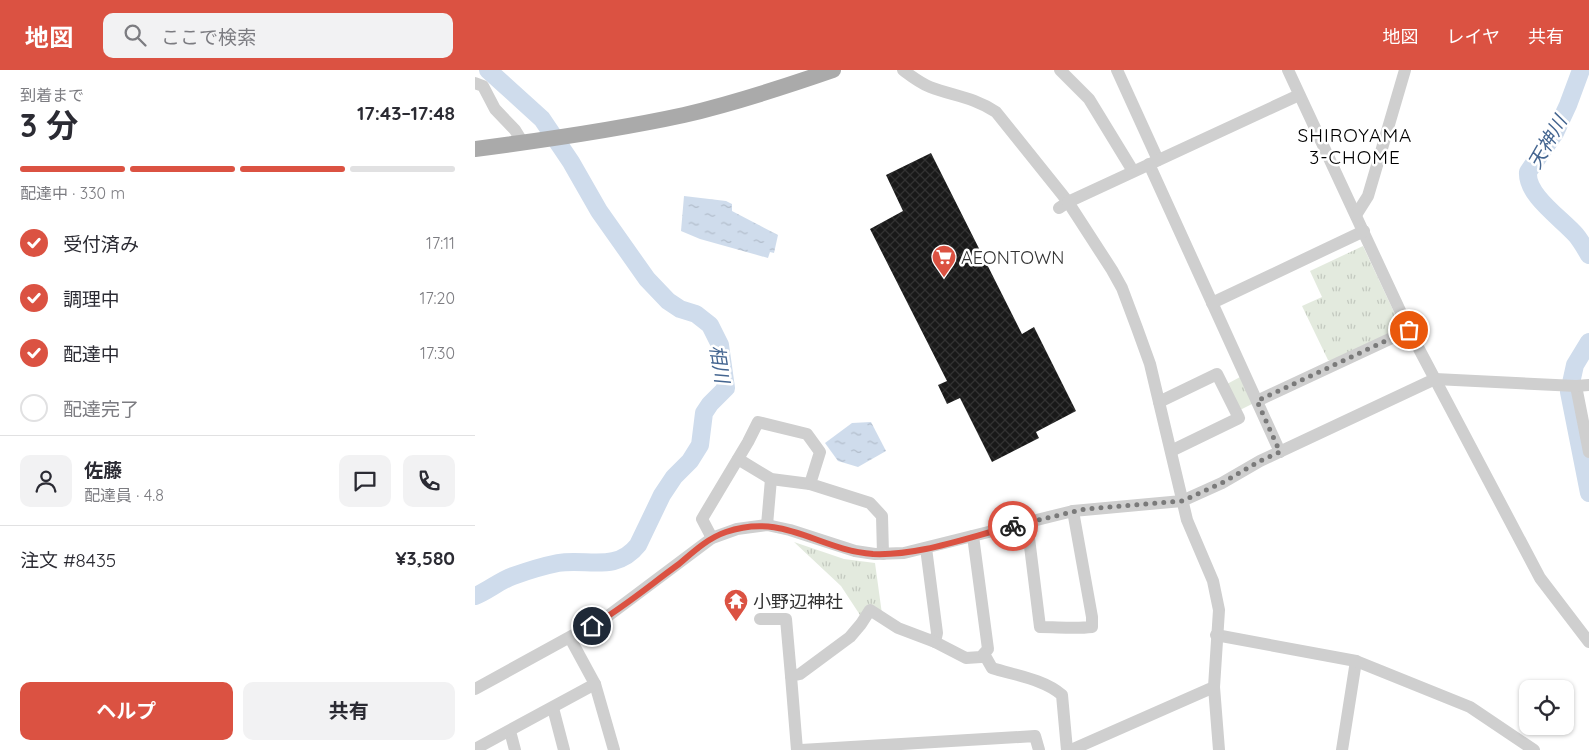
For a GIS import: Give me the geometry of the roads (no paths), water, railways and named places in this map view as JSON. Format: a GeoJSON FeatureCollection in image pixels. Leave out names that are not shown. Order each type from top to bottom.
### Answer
{"type":"FeatureCollection","features":[{"type":"Feature","properties":{"kind":"main road"},"geometry":{"type":"LineString","coordinates":[[475,149],[531,142],[686,114],[751,97],[833,70]]}},
{"type":"Feature","properties":{"kind":"street"},"geometry":{"type":"LineString","coordinates":[[903,70],[930,87],[968,97],[996,112],[1112,270],[1122,288],[1149,364],[1187,520],[1213,581],[1219,610],[1214,687],[1219,750]]}},
{"type":"Feature","properties":{"kind":"street"},"geometry":{"type":"LineString","coordinates":[[1060,70],[1089,99],[1133,171]]}},
{"type":"Feature","properties":{"kind":"street"},"geometry":{"type":"LineString","coordinates":[[1117,70],[1212,303],[1280,452]]}},
{"type":"Feature","properties":{"kind":"street"},"geometry":{"type":"LineString","coordinates":[[1288,70],[1409,330],[1540,578],[1589,642]]}},
{"type":"Feature","properties":{"kind":"street"},"geometry":{"type":"LineString","coordinates":[[1356,215],[1367,196],[1405,70]]}},
{"type":"Feature","properties":{"kind":"street"},"geometry":{"type":"LineString","coordinates":[[475,83],[483,86],[495,109],[515,130],[531,142]]}},
{"type":"Feature","properties":{"kind":"street"},"geometry":{"type":"LineString","coordinates":[[1063,205],[1299,94]]}},
{"type":"Feature","properties":{"kind":"street"},"geometry":{"type":"LineString","coordinates":[[1212,303],[1364,231]]}},
{"type":"Feature","properties":{"kind":"street"},"geometry":{"type":"LineString","coordinates":[[1257,401],[1409,330]]}},
{"type":"Feature","properties":{"kind":"street"},"geometry":{"type":"LineString","coordinates":[[1159,402],[1217,374],[1239,418],[1171,451]]}},
{"type":"Feature","properties":{"kind":"street"},"geometry":{"type":"LineString","coordinates":[[475,689],[608,616],[712,538],[737,529],[767,525],[790,530],[855,551],[883,554],[904,553],[1073,511],[1182,501],[1222,483],[1260,461],[1435,379],[1571,386],[1589,385]]}},
{"type":"Feature","properties":{"kind":"street"},"geometry":{"type":"LineString","coordinates":[[1571,386],[1587,444]]}},
{"type":"Feature","properties":{"kind":"street"},"geometry":{"type":"LineString","coordinates":[[712,538],[702,519],[738,460],[758,422],[807,434],[820,452],[810,484]]}},
{"type":"Feature","properties":{"kind":"street"},"geometry":{"type":"LineString","coordinates":[[738,460],[771,479],[810,484],[870,503],[881,516],[883,554]]}},
{"type":"Feature","properties":{"kind":"street"},"geometry":{"type":"LineString","coordinates":[[767,525],[771,479]]}},
{"type":"Feature","properties":{"kind":"street"},"geometry":{"type":"LineString","coordinates":[[1027,522],[1040,627],[1066,627],[1072,629],[1092,627],[1092,617],[1073,511]]}},
{"type":"Feature","properties":{"kind":"street"},"geometry":{"type":"LineString","coordinates":[[791,676],[801,674],[850,637],[870,610],[898,628],[935,642],[966,658],[981,657],[988,649],[973,536]]}},
{"type":"Feature","properties":{"kind":"street"},"geometry":{"type":"LineString","coordinates":[[926,548],[937,633],[935,642]]}},
{"type":"Feature","properties":{"kind":"street"},"geometry":{"type":"LineString","coordinates":[[760,618],[786,619],[797,750]]}},
{"type":"Feature","properties":{"kind":"street"},"geometry":{"type":"LineString","coordinates":[[1216,635],[1356,661],[1469,707],[1520,746],[1534,750]]}},
{"type":"Feature","properties":{"kind":"street"},"geometry":{"type":"LineString","coordinates":[[570,638],[595,684],[614,750]]}},
{"type":"Feature","properties":{"kind":"street"},"geometry":{"type":"LineString","coordinates":[[984,654],[992,668],[1041,683],[1062,695],[1067,750]]}},
{"type":"Feature","properties":{"kind":"street"},"geometry":{"type":"LineString","coordinates":[[1342,750],[1356,661]]}},
{"type":"Feature","properties":{"kind":"street"},"geometry":{"type":"LineString","coordinates":[[475,749],[595,684]]}},
{"type":"Feature","properties":{"kind":"street"},"geometry":{"type":"LineString","coordinates":[[1071,750],[1214,687]]}},
{"type":"Feature","properties":{"kind":"street"},"geometry":{"type":"LineString","coordinates":[[553,708],[564,750]]}},
{"type":"Feature","properties":{"kind":"street"},"geometry":{"type":"LineString","coordinates":[[510,731],[515,750]]}},
{"type":"Feature","properties":{"kind":"street"},"geometry":{"type":"LineString","coordinates":[[801,750],[1035,736],[1039,750]]}},
{"type":"Feature","properties":{"kind":"water"},"geometry":{"type":"Polygon","coordinates":[[[684,196],[726,201],[732,204],[732,211],[778,235],[774,253],[770,252],[768,258],[700,239],[681,231],[684,196]]]}},
{"type":"Feature","properties":{"kind":"water"},"geometry":{"type":"Polygon","coordinates":[[[871,422],[886,451],[858,467],[838,461],[825,443],[852,423],[871,422]]]}},
{"type":"Feature","properties":{"kind":"waterway","name":"相川"},"geometry":{"type":"LineString","coordinates":[[475,596],[508,578],[541,567],[569,562],[611,562],[629,554],[638,545],[662,495],[674,477],[690,461],[700,445],[704,413],[726,388],[720,345],[710,325],[696,314],[680,309],[668,301],[647,279],[599,211],[571,162],[542,119],[488,70]]}},
{"type":"Feature","properties":{"kind":"waterway","name":"天神川"},"geometry":{"type":"LineString","coordinates":[[1581,70],[1555,133],[1528,172],[1529,181],[1538,198],[1576,235],[1589,255]]}},
{"type":"Feature","properties":{"kind":"waterway","name":"天神川"},"geometry":{"type":"LineString","coordinates":[[1589,342],[1575,365],[1569,392],[1589,493]]}},
{"type":"Feature","properties":{"kind":"place","name":"AEONTOWN"},"geometry":{"type":"Point","coordinates":[944,278]}},
{"type":"Feature","properties":{"kind":"place","name":"小野辺神社"},"geometry":{"type":"Point","coordinates":[736,622]}},
{"type":"Feature","properties":{"kind":"district","name":"SHIROYAMA 3-CHOME"},"geometry":{"type":"Point","coordinates":[1355,146]}}]}
